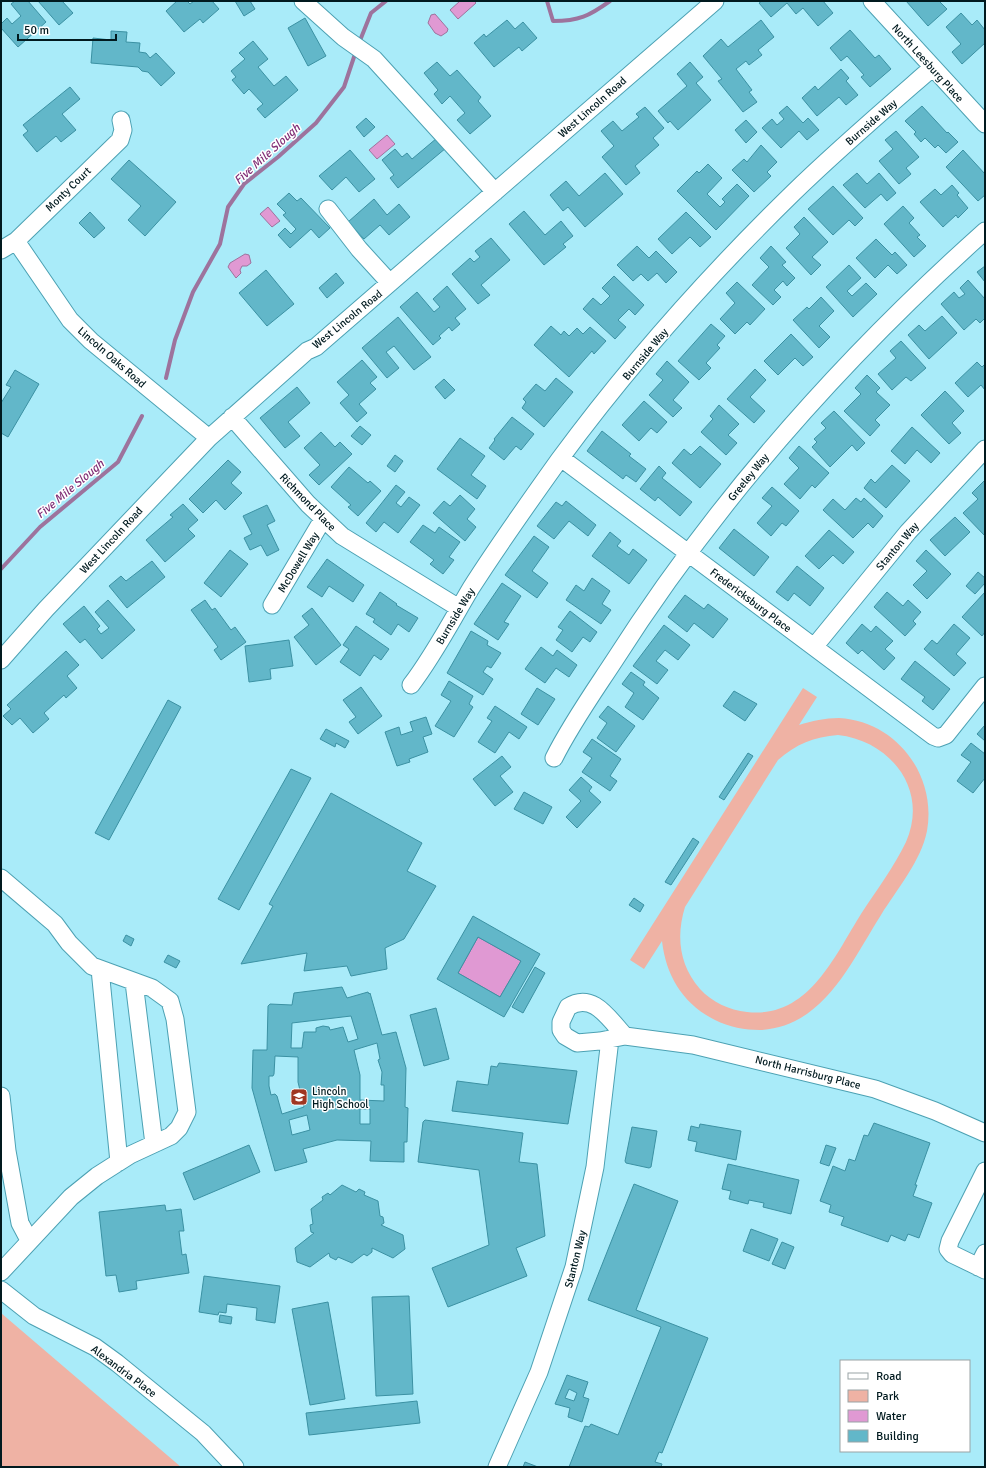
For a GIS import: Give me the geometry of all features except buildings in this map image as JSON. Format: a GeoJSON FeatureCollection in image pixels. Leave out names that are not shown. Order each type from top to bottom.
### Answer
{"type":"FeatureCollection","features":[{"type":"Feature","properties":{"kind":"street"},"geometry":{"type":"LineString","coordinates":[[302,1],[343,37],[374,59],[495,192]]}},
{"type":"Feature","properties":{"kind":"street","name":"West Lincoln Road"},"geometry":{"type":"LineString","coordinates":[[1,660],[46,609],[209,438],[307,350],[316,347],[715,1]]}},
{"type":"Feature","properties":{"kind":"street","name":"North Leesburg Place"},"geometry":{"type":"LineString","coordinates":[[872,1],[985,124]]}},
{"type":"Feature","properties":{"kind":"street","name":"Burnside Way"},"geometry":{"type":"LineString","coordinates":[[411,685],[520,515],[561,458],[649,348],[720,268],[798,188],[932,68]]}},
{"type":"Feature","properties":{"kind":"street","name":"Monty Court"},"geometry":{"type":"LineString","coordinates":[[1,250],[16,241],[120,140],[122,135],[122,120]]}},
{"type":"Feature","properties":{"kind":"street"},"geometry":{"type":"LineString","coordinates":[[328,209],[359,249],[390,283]]}},
{"type":"Feature","properties":{"kind":"street","name":"Greeley Way"},"geometry":{"type":"LineString","coordinates":[[554,758],[640,619],[764,456],[837,375],[918,292],[985,231]]}},
{"type":"Feature","properties":{"kind":"street","name":"Lincoln Oaks Road"},"geometry":{"type":"LineString","coordinates":[[16,241],[70,320],[91,342],[209,438]]}},
{"type":"Feature","properties":{"kind":"street","name":"Richmond Place"},"geometry":{"type":"LineString","coordinates":[[232,417],[308,504],[342,536],[459,608]]}},
{"type":"Feature","properties":{"kind":"street","name":"Stanton Way"},"geometry":{"type":"LineString","coordinates":[[814,647],[908,532],[985,449]]}},
{"type":"Feature","properties":{"kind":"street","name":"Fredericksburg Place"},"geometry":{"type":"LineString","coordinates":[[561,458],[933,736],[938,738],[942,737],[985,686]]}},
{"type":"Feature","properties":{"kind":"street","name":"McDowell Way"},"geometry":{"type":"LineString","coordinates":[[272,605],[323,519]]}},
{"type":"Feature","properties":{"kind":"street"},"geometry":{"type":"LineString","coordinates":[[1,878],[55,924],[69,943],[92,966],[152,988],[170,1001],[175,1019],[187,1112],[179,1128],[170,1136],[120,1162],[97,1176],[71,1197],[29,1240],[1,1272]]}},
{"type":"Feature","properties":{"kind":"street"},"geometry":{"type":"LineString","coordinates":[[100,969],[120,1162]]}},
{"type":"Feature","properties":{"kind":"street"},"geometry":{"type":"LineString","coordinates":[[134,982],[154,1144]]}},
{"type":"Feature","properties":{"kind":"street","name":"Stanton Way"},"geometry":{"type":"LineString","coordinates":[[497,1467],[539,1372],[574,1268],[595,1168],[617,1037]]}},
{"type":"Feature","properties":{"kind":"street","name":"North Harrisburg Place"},"geometry":{"type":"LineString","coordinates":[[617,1037],[693,1045],[875,1089],[935,1111],[985,1133]]}},
{"type":"Feature","properties":{"kind":"street"},"geometry":{"type":"LineString","coordinates":[[1,1096],[4,1152],[20,1223],[29,1240]]}},
{"type":"Feature","properties":{"kind":"street"},"geometry":{"type":"LineString","coordinates":[[983,1263],[952,1254],[948,1249],[950,1241],[985,1171]]}},
{"type":"Feature","properties":{"kind":"street","name":"Alexandria Place"},"geometry":{"type":"LineString","coordinates":[[1,1290],[34,1316],[95,1347],[117,1363],[203,1433],[235,1467]]}},
{"type":"Feature","properties":{"kind":"green space"},"geometry":{"type":"Polygon","coordinates":[[[803,688],[817,697],[799,725],[834,718],[860,721],[878,729],[895,740],[908,755],[919,771],[925,790],[928,810],[927,831],[920,853],[846,971],[833,989],[818,1005],[802,1017],[782,1026],[760,1030],[743,1029],[726,1025],[715,1020],[694,1006],[678,988],[667,966],[662,941],[644,969],[630,960],[803,688]],[[838,735],[813,740],[806,742],[785,754],[778,760],[685,907],[682,918],[680,939],[684,960],[693,980],[700,989],[721,1005],[747,1012],[768,1012],[787,1006],[803,995],[817,982],[829,966],[906,842],[912,823],[913,804],[909,787],[900,771],[889,758],[874,747],[857,739],[838,735]]]}},
{"type":"Feature","properties":{"kind":"green space"},"geometry":{"type":"Polygon","coordinates":[[[1,1313],[181,1467],[1,1467],[1,1313]]]}},
{"type":"Feature","properties":{"kind":"water"},"geometry":{"type":"Polygon","coordinates":[[[460,1],[474,1],[476,3],[458,19],[450,10],[460,1]]]}},
{"type":"Feature","properties":{"kind":"water"},"geometry":{"type":"Polygon","coordinates":[[[435,14],[448,29],[447,32],[441,36],[435,33],[428,23],[431,15],[435,14]]]}},
{"type":"Feature","properties":{"kind":"water"},"geometry":{"type":"Polygon","coordinates":[[[387,135],[395,144],[377,159],[369,150],[387,135]]]}},
{"type":"Feature","properties":{"kind":"water"},"geometry":{"type":"Polygon","coordinates":[[[268,207],[280,221],[272,227],[260,214],[268,207]]]}},
{"type":"Feature","properties":{"kind":"water"},"geometry":{"type":"Polygon","coordinates":[[[245,254],[249,255],[251,263],[247,266],[242,266],[240,270],[241,273],[236,278],[228,267],[230,263],[245,254]]]}},
{"type":"Feature","properties":{"kind":"water"},"geometry":{"type":"Polygon","coordinates":[[[478,937],[521,961],[500,997],[458,973],[478,937]]]}},
{"type":"Feature","properties":{"kind":"waterway","name":"Five Mile Slough"},"geometry":{"type":"LineString","coordinates":[[359,43],[371,13],[386,1]]}},
{"type":"Feature","properties":{"kind":"waterway","name":"Five Mile Slough"},"geometry":{"type":"LineString","coordinates":[[547,1],[553,21],[570,20],[583,17],[610,1]]}},
{"type":"Feature","properties":{"kind":"waterway","name":"Five Mile Slough"},"geometry":{"type":"LineString","coordinates":[[166,378],[175,340],[193,292],[220,244],[228,207],[244,184],[278,157],[316,123],[344,87],[356,51]]}},
{"type":"Feature","properties":{"kind":"waterway","name":"Five Mile Slough"},"geometry":{"type":"LineString","coordinates":[[1,569],[40,527],[118,462],[142,416]]}},
{"type":"Feature","properties":{"kind":"place","name":"Lincoln High School"},"geometry":{"type":"Point","coordinates":[299,1097]}}]}
